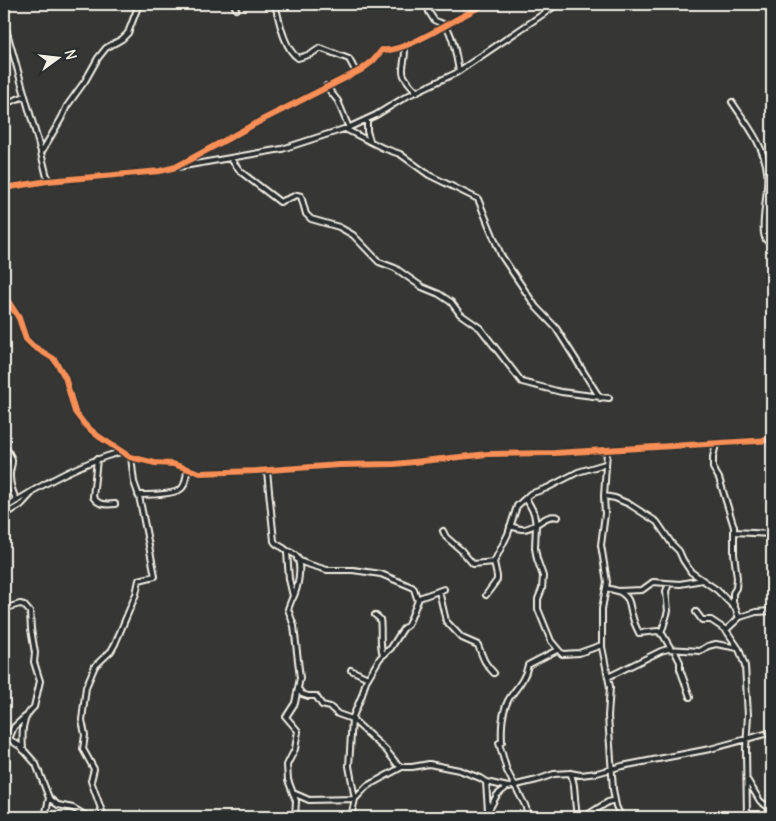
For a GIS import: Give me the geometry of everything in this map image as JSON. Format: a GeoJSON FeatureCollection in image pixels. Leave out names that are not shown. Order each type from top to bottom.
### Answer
{"type":"FeatureCollection","features":[{"type":"Feature","properties":{"kind":"street"},"geometry":{"type":"LineString","coordinates":[[41,153],[67,106],[85,81],[98,58],[106,48],[122,39],[128,33],[139,4]]}},
{"type":"Feature","properties":{"kind":"street"},"geometry":{"type":"LineString","coordinates":[[234,4],[236,10]]}},
{"type":"Feature","properties":{"kind":"street"},"geometry":{"type":"LineString","coordinates":[[275,4],[293,55],[302,58],[320,48],[349,59],[356,72]]}},
{"type":"Feature","properties":{"kind":"street"},"geometry":{"type":"LineString","coordinates":[[428,4],[434,20],[445,25],[452,41],[459,71]]}},
{"type":"Feature","properties":{"kind":"street"},"geometry":{"type":"LineString","coordinates":[[176,168],[326,86],[367,66],[382,50],[392,50],[405,46],[445,25],[466,9],[486,4]]}},
{"type":"Feature","properties":{"kind":"street"},"geometry":{"type":"LineString","coordinates":[[4,188],[48,181],[160,171],[231,159],[282,149],[347,128],[459,71],[558,4]]}},
{"type":"Feature","properties":{"kind":"street"},"geometry":{"type":"LineString","coordinates":[[4,22],[48,181]]}},
{"type":"Feature","properties":{"kind":"street"},"geometry":{"type":"LineString","coordinates":[[405,46],[402,71],[406,80],[417,92]]}},
{"type":"Feature","properties":{"kind":"street"},"geometry":{"type":"LineString","coordinates":[[326,86],[338,101],[347,128],[371,142],[400,154],[430,175],[478,199],[501,255],[536,307],[556,328],[600,398]]}},
{"type":"Feature","properties":{"kind":"street"},"geometry":{"type":"LineString","coordinates":[[4,104],[25,96]]}},
{"type":"Feature","properties":{"kind":"street"},"geometry":{"type":"LineString","coordinates":[[732,102],[761,148],[765,160],[768,185],[763,232],[766,240],[772,243]]}},
{"type":"Feature","properties":{"kind":"street"},"geometry":{"type":"LineString","coordinates":[[367,119],[367,131],[371,142]]}},
{"type":"Feature","properties":{"kind":"street"},"geometry":{"type":"LineString","coordinates":[[231,159],[241,172],[280,202],[297,195],[301,196],[306,214],[311,219],[338,227],[353,235],[379,262],[395,268],[422,288],[451,302],[460,314],[480,328],[522,382],[561,392],[609,398]]}},
{"type":"Feature","properties":{"kind":"street"},"geometry":{"type":"LineString","coordinates":[[4,289],[8,302],[19,318],[26,339],[33,346],[54,359],[60,367],[65,377],[74,412],[80,420],[98,436],[130,457],[155,463],[173,464],[200,473],[339,465],[395,464],[488,454],[607,451],[772,440]]}},
{"type":"Feature","properties":{"kind":"street"},"geometry":{"type":"LineString","coordinates":[[716,444],[713,468],[719,478],[735,532],[734,554],[737,578],[736,588],[733,593],[733,606]]}},
{"type":"Feature","properties":{"kind":"street"},"geometry":{"type":"LineString","coordinates":[[4,449],[7,450],[12,458],[13,465],[10,474],[12,490],[17,500]]}},
{"type":"Feature","properties":{"kind":"street"},"geometry":{"type":"LineString","coordinates":[[607,451],[605,464],[605,514],[601,545],[606,570],[606,588],[602,610],[602,645],[610,693],[608,716],[615,800],[622,817]]}},
{"type":"Feature","properties":{"kind":"street"},"geometry":{"type":"LineString","coordinates":[[4,509],[79,466],[121,452]]}},
{"type":"Feature","properties":{"kind":"street"},"geometry":{"type":"LineString","coordinates":[[99,817],[104,817],[91,781],[94,769],[84,749],[83,706],[86,687],[92,671],[98,662],[111,651],[115,644],[136,594],[139,580],[155,576],[130,457]]}},
{"type":"Feature","properties":{"kind":"street"},"geometry":{"type":"LineString","coordinates":[[97,459],[93,497],[102,504],[114,504]]}},
{"type":"Feature","properties":{"kind":"street"},"geometry":{"type":"LineString","coordinates":[[486,595],[497,580],[494,562],[517,506],[530,494],[547,488],[578,472],[605,464]]}},
{"type":"Feature","properties":{"kind":"street"},"geometry":{"type":"LineString","coordinates":[[138,495],[154,495],[181,489],[188,469]]}},
{"type":"Feature","properties":{"kind":"street"},"geometry":{"type":"LineString","coordinates":[[267,470],[273,536],[277,545],[294,554],[304,564],[327,570],[353,570],[387,576],[412,587],[418,600]]}},
{"type":"Feature","properties":{"kind":"street"},"geometry":{"type":"LineString","coordinates":[[4,515],[21,505],[33,491]]}},
{"type":"Feature","properties":{"kind":"street"},"geometry":{"type":"LineString","coordinates":[[604,496],[629,504],[657,522],[679,551],[691,572],[717,590],[733,606],[739,618]]}},
{"type":"Feature","properties":{"kind":"street"},"geometry":{"type":"LineString","coordinates":[[526,498],[534,512],[536,525],[535,548],[543,582],[538,599],[538,609],[547,633],[557,650],[562,654],[579,653],[602,645]]}},
{"type":"Feature","properties":{"kind":"street"},"geometry":{"type":"LineString","coordinates":[[510,526],[521,529],[536,525],[550,516],[558,516]]}},
{"type":"Feature","properties":{"kind":"street"},"geometry":{"type":"LineString","coordinates":[[444,531],[446,537],[473,564],[494,562]]}},
{"type":"Feature","properties":{"kind":"street"},"geometry":{"type":"LineString","coordinates":[[735,532],[772,534]]}},
{"type":"Feature","properties":{"kind":"street"},"geometry":{"type":"LineString","coordinates":[[286,550],[292,600]]}},
{"type":"Feature","properties":{"kind":"street"},"geometry":{"type":"LineString","coordinates":[[295,817],[296,804],[288,780],[287,762],[295,749],[298,731],[286,717],[295,703],[299,688],[300,670],[294,626],[288,608],[299,584],[297,559]]}},
{"type":"Feature","properties":{"kind":"street"},"geometry":{"type":"LineString","coordinates":[[606,588],[618,591],[642,590],[653,582],[669,584],[702,580]]}},
{"type":"Feature","properties":{"kind":"street"},"geometry":{"type":"LineString","coordinates":[[661,634],[668,611],[666,591],[669,584]]}},
{"type":"Feature","properties":{"kind":"street"},"geometry":{"type":"LineString","coordinates":[[351,817],[355,799],[349,766],[352,719],[368,678],[383,655],[391,648],[408,625],[418,600],[421,597],[444,589]]}},
{"type":"Feature","properties":{"kind":"street"},"geometry":{"type":"LineString","coordinates":[[439,591],[446,621],[462,638],[478,645],[488,668],[494,673]]}},
{"type":"Feature","properties":{"kind":"street"},"geometry":{"type":"LineString","coordinates":[[618,591],[628,598],[633,620],[639,634],[653,631],[661,634],[673,650],[690,697]]}},
{"type":"Feature","properties":{"kind":"street"},"geometry":{"type":"LineString","coordinates":[[4,607],[24,605],[32,618],[30,624],[34,638],[34,662],[40,681],[34,707],[28,711],[22,729],[23,750]]}},
{"type":"Feature","properties":{"kind":"street"},"geometry":{"type":"LineString","coordinates":[[726,630],[739,618],[756,612],[772,611]]}},
{"type":"Feature","properties":{"kind":"street"},"geometry":{"type":"LineString","coordinates":[[696,612],[702,620],[711,620],[726,630],[738,648],[745,666],[748,710],[747,817]]}},
{"type":"Feature","properties":{"kind":"street"},"geometry":{"type":"LineString","coordinates":[[374,615],[380,619],[382,631],[380,648],[383,655]]}},
{"type":"Feature","properties":{"kind":"street"},"geometry":{"type":"LineString","coordinates":[[608,678],[661,650],[700,651],[716,644],[738,648]]}},
{"type":"Feature","properties":{"kind":"street"},"geometry":{"type":"LineString","coordinates":[[529,817],[504,762],[499,744],[502,742],[500,726],[512,693],[525,675],[530,664],[549,656],[557,650]]}},
{"type":"Feature","properties":{"kind":"street"},"geometry":{"type":"LineString","coordinates":[[351,670],[368,678]]}},
{"type":"Feature","properties":{"kind":"street"},"geometry":{"type":"LineString","coordinates":[[299,688],[302,694],[316,696],[322,705],[330,707],[338,714],[352,719],[386,750],[397,764],[402,766]]}},
{"type":"Feature","properties":{"kind":"street"},"geometry":{"type":"LineString","coordinates":[[10,740],[14,727],[25,717]]}},
{"type":"Feature","properties":{"kind":"street"},"geometry":{"type":"LineString","coordinates":[[4,730],[10,740],[36,764],[49,798],[58,805],[73,808],[88,817]]}},
{"type":"Feature","properties":{"kind":"street"},"geometry":{"type":"LineString","coordinates":[[293,793],[309,800],[355,799],[370,783],[402,766],[431,764],[459,770],[486,782],[508,787],[554,774],[586,775],[612,770],[622,766],[710,749],[772,732]]}},
{"type":"Feature","properties":{"kind":"street"},"geometry":{"type":"LineString","coordinates":[[4,741],[10,740]]}},
{"type":"Feature","properties":{"kind":"street"},"geometry":{"type":"LineString","coordinates":[[570,773],[575,785],[576,817]]}},
{"type":"Feature","properties":{"kind":"street"},"geometry":{"type":"LineString","coordinates":[[747,779],[759,799],[772,810]]}},
{"type":"Feature","properties":{"kind":"street"},"geometry":{"type":"LineString","coordinates":[[486,782],[488,810]]}},
{"type":"Feature","properties":{"kind":"street"},"geometry":{"type":"LineString","coordinates":[[485,817],[500,792],[508,787]]}},
{"type":"Feature","properties":{"kind":"street"},"geometry":{"type":"LineString","coordinates":[[45,817],[49,798]]}},
{"type":"Feature","properties":{"kind":"street"},"geometry":{"type":"LineString","coordinates":[[748,803],[752,799],[759,799]]}},
{"type":"Feature","properties":{"kind":"street"},"geometry":{"type":"LineString","coordinates":[[584,817],[608,802],[615,800]]}},
{"type":"Feature","properties":{"kind":"cycle path"},"geometry":{"type":"LineString","coordinates":[[4,188],[48,181],[160,171],[176,167],[262,120],[361,70],[373,61],[382,50],[405,46],[419,40],[486,4]]}},
{"type":"Feature","properties":{"kind":"cycle path"},"geometry":{"type":"LineString","coordinates":[[4,289],[6,298],[19,318],[26,339],[33,346],[54,359],[65,377],[75,412],[85,425],[130,457],[155,463],[173,464],[200,473],[339,465],[395,464],[488,454],[555,453],[772,440]]}}]}
